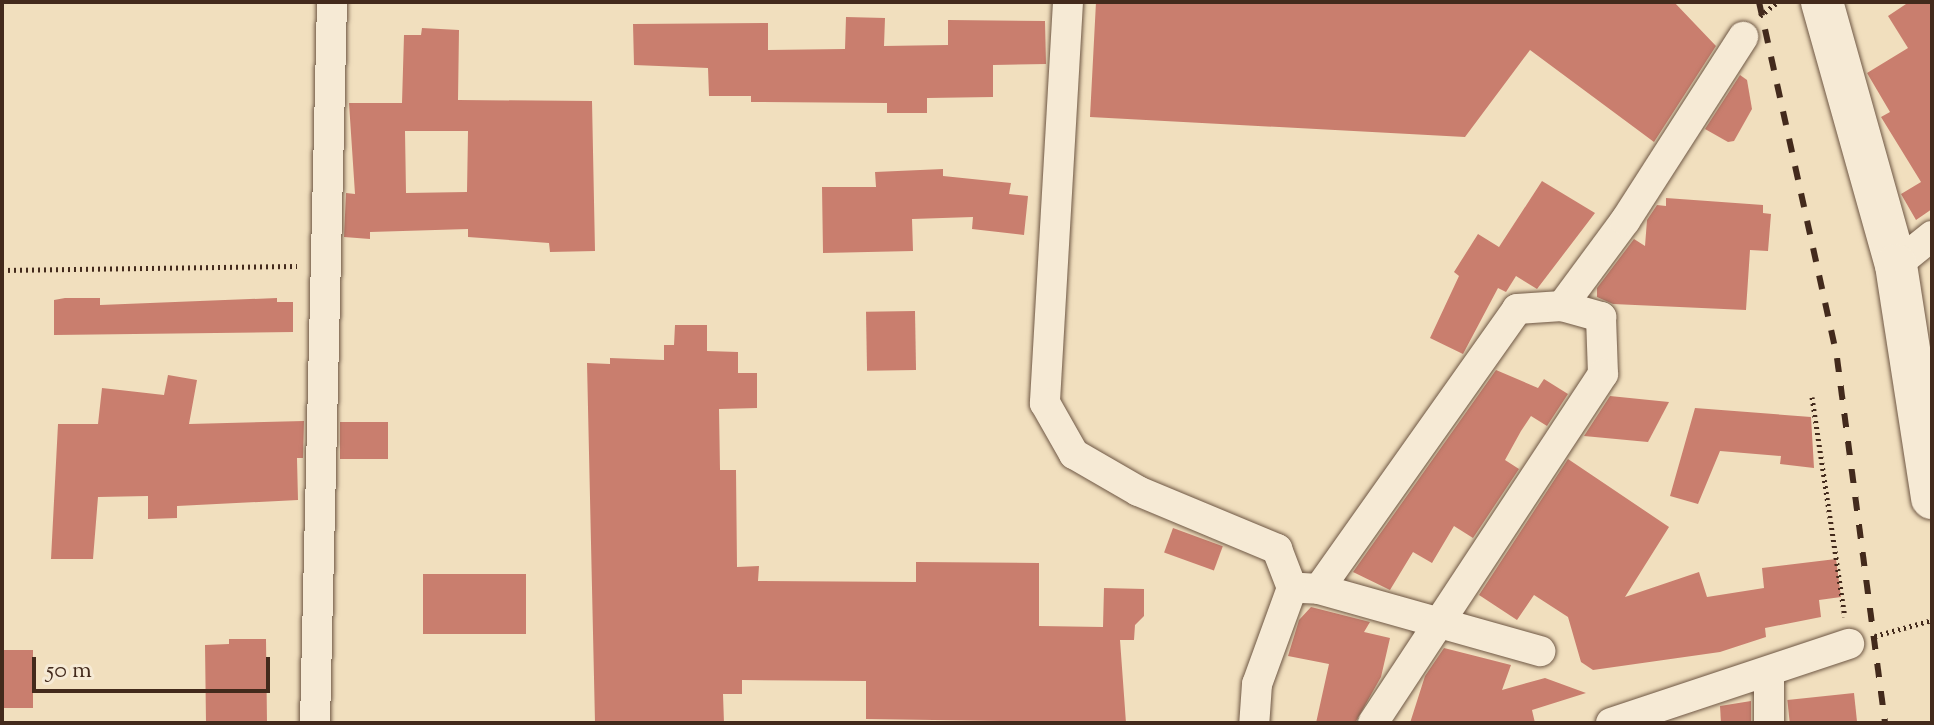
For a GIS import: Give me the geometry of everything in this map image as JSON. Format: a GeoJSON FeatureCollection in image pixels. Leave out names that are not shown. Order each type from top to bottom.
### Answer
{"type":"FeatureCollection","features":[{"type":"Feature","properties":{"kind":"street"},"geometry":{"type":"LineString","coordinates":[[315,723],[332,2]]}},
{"type":"Feature","properties":{"kind":"street"},"geometry":{"type":"LineString","coordinates":[[1068,2],[1045,403],[1074,454],[1138,491],[1277,549],[1305,588],[1540,651]]}},
{"type":"Feature","properties":{"kind":"street"},"geometry":{"type":"LineString","coordinates":[[1822,2],[1896,265],[1932,498]]}},
{"type":"Feature","properties":{"kind":"street"},"geometry":{"type":"LineString","coordinates":[[1562,306],[1625,221],[1743,37]]}},
{"type":"Feature","properties":{"kind":"street"},"geometry":{"type":"LineString","coordinates":[[1896,265],[1932,236]]}},
{"type":"Feature","properties":{"kind":"street"},"geometry":{"type":"LineString","coordinates":[[1254,723],[1257,684],[1305,588],[1517,309],[1562,306],[1601,317],[1603,374],[1373,723]]}},
{"type":"Feature","properties":{"kind":"street"},"geometry":{"type":"LineString","coordinates":[[1611,723],[1849,644]]}},
{"type":"Feature","properties":{"kind":"street"},"geometry":{"type":"LineString","coordinates":[[1769,672],[1769,723]]}},
{"type":"Feature","properties":{"kind":"path"},"geometry":{"type":"LineString","coordinates":[[2,270],[325,266]]}},
{"type":"Feature","properties":{"kind":"path"},"geometry":{"type":"LineString","coordinates":[[1812,397],[1849,644],[1932,620]]}},
{"type":"Feature","properties":{"kind":"building"},"geometry":{"type":"Polygon","coordinates":[[[1096,2],[1674,2],[1716,46],[1654,142],[1530,50],[1465,137],[1090,117],[1096,2]]]}},
{"type":"Feature","properties":{"kind":"building"},"geometry":{"type":"Polygon","coordinates":[[[1909,2],[1932,2],[1932,209],[1916,220],[1901,194],[1921,182],[1881,117],[1890,112],[1867,73],[1908,48],[1888,16],[1909,2]]]}},
{"type":"Feature","properties":{"kind":"building"},"geometry":{"type":"Polygon","coordinates":[[[846,17],[885,18],[884,46],[948,45],[948,20],[1045,21],[1046,64],[993,65],[993,97],[927,98],[927,113],[887,113],[887,103],[751,102],[751,96],[709,96],[708,68],[634,65],[633,24],[768,23],[768,50],[845,49],[846,17]]]}},
{"type":"Feature","properties":{"kind":"building"},"geometry":{"type":"Polygon","coordinates":[[[422,28],[459,30],[458,100],[592,101],[595,251],[550,252],[549,243],[468,237],[468,229],[370,232],[370,239],[344,237],[346,193],[355,194],[349,103],[402,103],[404,35],[421,35],[422,28]],[[405,131],[406,193],[467,192],[468,131],[405,131]]]}},
{"type":"Feature","properties":{"kind":"building"},"geometry":{"type":"Polygon","coordinates":[[[1740,75],[1747,80],[1752,109],[1734,141],[1728,142],[1705,129],[1740,75]]]}},
{"type":"Feature","properties":{"kind":"building"},"geometry":{"type":"Polygon","coordinates":[[[943,169],[943,176],[1011,183],[1009,194],[1028,196],[1024,235],[972,229],[973,217],[912,219],[913,251],[823,253],[822,187],[876,187],[875,172],[943,169]]]}},
{"type":"Feature","properties":{"kind":"building"},"geometry":{"type":"Polygon","coordinates":[[[1542,181],[1595,213],[1537,289],[1516,276],[1506,292],[1498,288],[1463,354],[1430,338],[1459,276],[1454,272],[1478,234],[1499,247],[1542,181]]]}},
{"type":"Feature","properties":{"kind":"building"},"geometry":{"type":"Polygon","coordinates":[[[1666,198],[1763,205],[1763,213],[1771,214],[1768,251],[1750,250],[1746,310],[1613,304],[1597,297],[1597,288],[1634,239],[1645,246],[1647,220],[1657,205],[1666,206],[1666,198]]]}},
{"type":"Feature","properties":{"kind":"building"},"geometry":{"type":"Polygon","coordinates":[[[100,298],[100,305],[277,298],[277,302],[293,302],[293,332],[54,335],[54,300],[100,298]]]}},
{"type":"Feature","properties":{"kind":"building"},"geometry":{"type":"Polygon","coordinates":[[[915,311],[916,370],[867,371],[866,312],[915,311]]]}},
{"type":"Feature","properties":{"kind":"building"},"geometry":{"type":"Polygon","coordinates":[[[675,325],[707,325],[707,351],[738,352],[738,373],[757,373],[757,408],[719,409],[720,470],[736,470],[737,567],[759,566],[758,581],[916,582],[916,562],[1039,563],[1039,626],[1103,627],[1104,588],[1144,589],[1144,616],[1135,625],[1134,640],[1120,640],[1126,723],[866,719],[866,681],[742,680],[742,694],[723,694],[724,723],[595,723],[587,363],[610,364],[610,358],[664,360],[664,345],[674,345],[675,325]]]}},
{"type":"Feature","properties":{"kind":"building"},"geometry":{"type":"Polygon","coordinates":[[[1496,370],[1538,388],[1544,379],[1568,394],[1547,426],[1531,416],[1521,431],[1505,460],[1519,469],[1473,538],[1454,526],[1432,563],[1413,552],[1390,590],[1353,572],[1496,370]]]}},
{"type":"Feature","properties":{"kind":"building"},"geometry":{"type":"Polygon","coordinates":[[[168,375],[197,380],[189,424],[304,421],[303,458],[297,458],[298,500],[177,506],[177,518],[148,519],[148,496],[98,497],[93,559],[51,559],[58,424],[98,424],[102,388],[164,395],[168,375]]]}},
{"type":"Feature","properties":{"kind":"building"},"geometry":{"type":"Polygon","coordinates":[[[1610,396],[1669,402],[1648,442],[1584,436],[1610,396]]]}},
{"type":"Feature","properties":{"kind":"building"},"geometry":{"type":"Polygon","coordinates":[[[1695,408],[1811,417],[1814,468],[1780,464],[1781,456],[1720,451],[1698,504],[1670,496],[1695,408]]]}},
{"type":"Feature","properties":{"kind":"building"},"geometry":{"type":"Polygon","coordinates":[[[340,422],[388,422],[388,459],[340,459],[340,422]]]}},
{"type":"Feature","properties":{"kind":"building"},"geometry":{"type":"Polygon","coordinates":[[[1568,459],[1669,527],[1625,597],[1699,572],[1707,597],[1764,588],[1762,568],[1836,559],[1841,597],[1819,600],[1821,617],[1765,628],[1766,637],[1720,652],[1593,670],[1581,662],[1568,617],[1534,595],[1517,620],[1479,595],[1568,459]]]}},
{"type":"Feature","properties":{"kind":"building"},"geometry":{"type":"Polygon","coordinates":[[[1173,528],[1223,546],[1214,571],[1164,552],[1173,528]]]}},
{"type":"Feature","properties":{"kind":"building"},"geometry":{"type":"Polygon","coordinates":[[[423,574],[526,574],[526,634],[423,634],[423,574]]]}},
{"type":"Feature","properties":{"kind":"building"},"geometry":{"type":"Polygon","coordinates":[[[1311,607],[1370,622],[1364,632],[1390,638],[1381,677],[1355,723],[1316,723],[1329,664],[1288,656],[1299,620],[1311,607]]]}},
{"type":"Feature","properties":{"kind":"building"},"geometry":{"type":"Polygon","coordinates":[[[229,639],[266,639],[267,723],[206,723],[205,645],[229,644],[229,639]]]}},
{"type":"Feature","properties":{"kind":"building"},"geometry":{"type":"Polygon","coordinates":[[[1444,648],[1511,665],[1502,690],[1545,678],[1586,693],[1532,710],[1535,723],[1410,723],[1425,676],[1444,648]]]}},
{"type":"Feature","properties":{"kind":"building"},"geometry":{"type":"Polygon","coordinates":[[[2,650],[33,650],[33,708],[2,708],[2,650]]]}},
{"type":"Feature","properties":{"kind":"building"},"geometry":{"type":"Polygon","coordinates":[[[1854,693],[1857,723],[1790,723],[1787,700],[1854,693]]]}},
{"type":"Feature","properties":{"kind":"building"},"geometry":{"type":"Polygon","coordinates":[[[1751,701],[1751,723],[1721,723],[1720,706],[1751,701]]]}},
{"type":"Feature","properties":{"kind":"railway"},"geometry":{"type":"LineString","coordinates":[[1759,2],[1837,358],[1885,723]]}}]}
